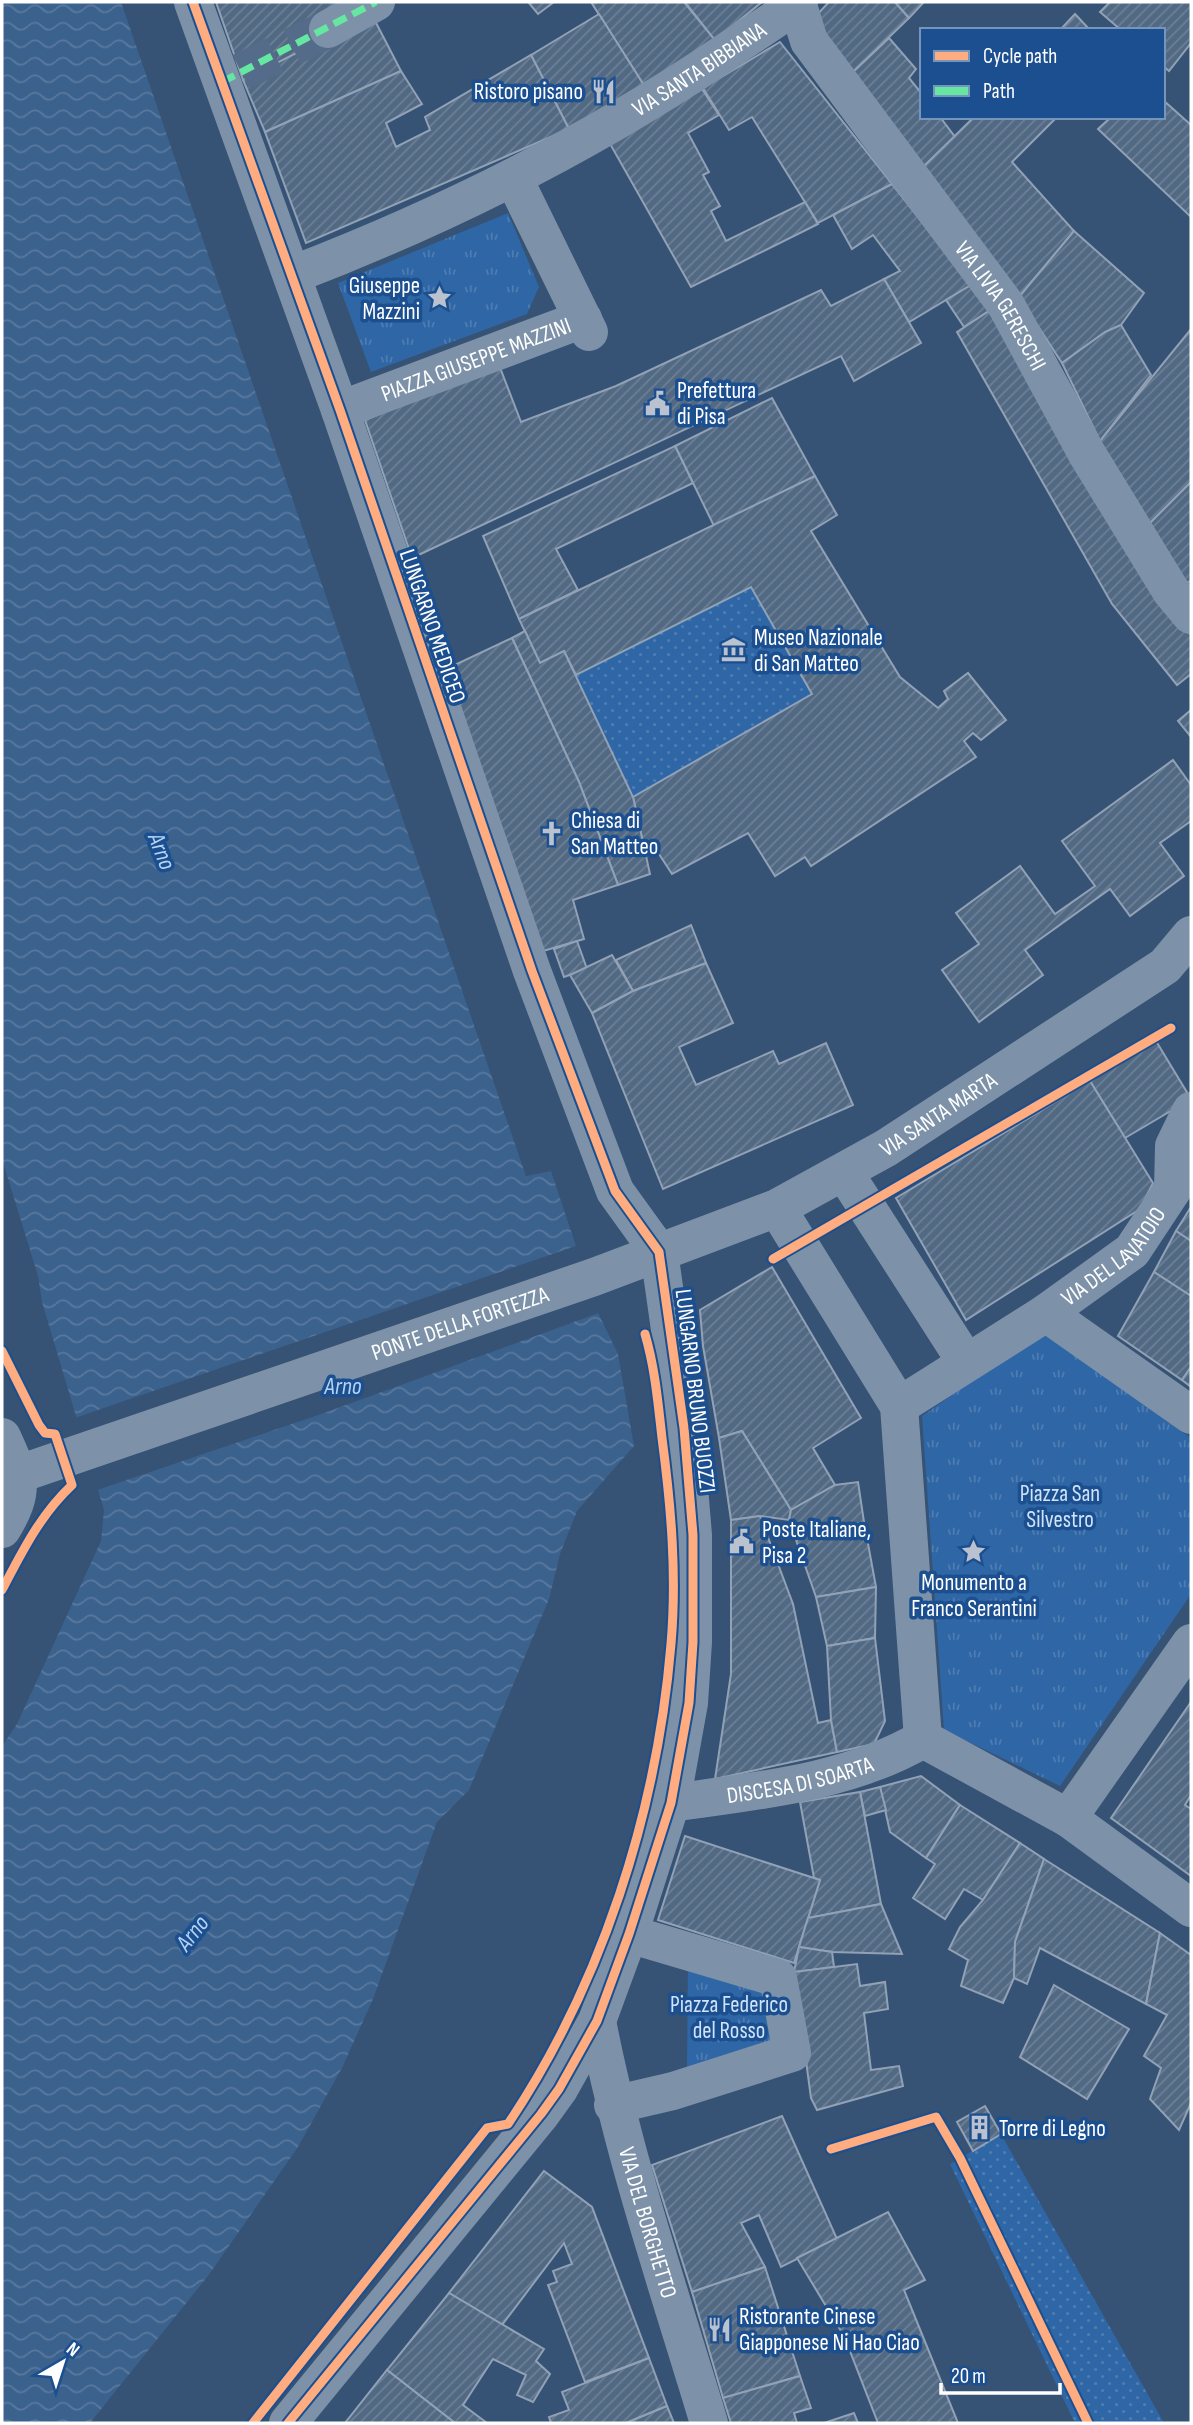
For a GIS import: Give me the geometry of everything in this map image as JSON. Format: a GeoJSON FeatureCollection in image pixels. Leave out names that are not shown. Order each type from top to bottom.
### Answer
{"type":"FeatureCollection","features":[{"type":"Feature","properties":{"kind":"street","name":"LUNGARNO MEDICEO"},"geometry":{"type":"LineString","coordinates":[[192,2],[231,77],[292,275],[537,984],[615,1191],[659,1252]]}},
{"type":"Feature","properties":{"kind":"street"},"geometry":{"type":"LineString","coordinates":[[328,29],[376,2]]}},
{"type":"Feature","properties":{"kind":"street","name":"VIA SANTA BIBBIANA"},"geometry":{"type":"LineString","coordinates":[[514,179],[599,134],[798,2]]}},
{"type":"Feature","properties":{"kind":"street","name":"VIA LIVIA GERESCHI"},"geometry":{"type":"LineString","coordinates":[[798,2],[809,41],[1006,304],[1094,465],[1171,591],[1191,615]]}},
{"type":"Feature","properties":{"kind":"street"},"geometry":{"type":"LineString","coordinates":[[292,275],[514,179]]}},
{"type":"Feature","properties":{"kind":"street","name":"PIAZZA GIUSEPPE MAZZINI"},"geometry":{"type":"LineString","coordinates":[[340,410],[586,326],[514,179]]}},
{"type":"Feature","properties":{"kind":"street","name":"VIA SANTA MARTA"},"geometry":{"type":"LineString","coordinates":[[659,1252],[777,1208],[844,1172],[1178,971],[1191,935]]}},
{"type":"Feature","properties":{"kind":"street","name":"VIA DEL LAVATOIO"},"geometry":{"type":"LineString","coordinates":[[1046,1313],[1132,1251],[1173,1189],[1174,1146],[1191,1111]]}},
{"type":"Feature","properties":{"kind":"street"},"geometry":{"type":"LineString","coordinates":[[844,1172],[966,1362]]}},
{"type":"Feature","properties":{"kind":"street"},"geometry":{"type":"LineString","coordinates":[[777,1208],[899,1406],[923,1739],[1068,1818],[1191,1908]]}},
{"type":"Feature","properties":{"kind":"street","name":"PONTE DELLA FORTEZZA"},"geometry":{"type":"LineString","coordinates":[[35,1468],[594,1277],[659,1252]]}},
{"type":"Feature","properties":{"kind":"street","name":"LUNGARNO BRUNO BUOZZI"},"geometry":{"type":"LineString","coordinates":[[288,2423],[559,2089],[597,2021],[629,1934],[671,1803],[689,1703],[693,1642],[693,1535],[684,1428],[659,1252]]}},
{"type":"Feature","properties":{"kind":"street"},"geometry":{"type":"LineString","coordinates":[[899,1406],[1046,1313],[1191,1415]]}},
{"type":"Feature","properties":{"kind":"street"},"geometry":{"type":"LineString","coordinates":[[2,1437],[35,1468],[2,1530]]}},
{"type":"Feature","properties":{"kind":"street"},"geometry":{"type":"LineString","coordinates":[[1068,1818],[1191,1643]]}},
{"type":"Feature","properties":{"kind":"street","name":"DISCESA DI SOARTA"},"geometry":{"type":"LineString","coordinates":[[671,1803],[740,1794],[862,1769],[923,1739]]}},
{"type":"Feature","properties":{"kind":"street"},"geometry":{"type":"LineString","coordinates":[[613,2105],[673,2091],[792,2053],[778,1978],[629,1934]]}},
{"type":"Feature","properties":{"kind":"street","name":"VIA DEL BORGHETTO"},"geometry":{"type":"LineString","coordinates":[[597,2021],[613,2105],[637,2194],[709,2423]]}},
{"type":"Feature","properties":{"kind":"green space"},"geometry":{"type":"Polygon","coordinates":[[[508,213],[539,287],[527,314],[371,372],[338,283],[508,213]]]}},
{"type":"Feature","properties":{"kind":"green space"},"geometry":{"type":"Polygon","coordinates":[[[751,587],[812,694],[633,797],[576,675],[751,587]]]}},
{"type":"Feature","properties":{"kind":"green space","name":"Piazza San Silvestro"},"geometry":{"type":"Polygon","coordinates":[[[1042,1332],[1191,1438],[1191,1594],[1060,1786],[944,1730],[922,1416],[1042,1332]]]}},
{"type":"Feature","properties":{"kind":"green space","name":"Piazza Federico del Rosso"},"geometry":{"type":"Polygon","coordinates":[[[688,1960],[770,1984],[780,2045],[687,2072],[688,1960]]]}},
{"type":"Feature","properties":{"kind":"green space"},"geometry":{"type":"Polygon","coordinates":[[[1001,2134],[1164,2423],[1075,2423],[950,2164],[1001,2134]]]}},
{"type":"Feature","properties":{"kind":"water","name":"Arno"},"geometry":{"type":"Polygon","coordinates":[[[2,2],[121,2],[526,1176],[551,1171],[599,1315],[618,1354],[634,1446],[577,1511],[560,1554],[549,1599],[469,1790],[437,1822],[373,1999],[342,2068],[298,2147],[208,2276],[90,2423],[2,2423],[2,1746],[17,1724],[101,1541],[104,1510],[2,1159],[2,2]]]}},
{"type":"Feature","properties":{"kind":"pier"},"geometry":{"type":"Polygon","coordinates":[[[579,1245],[601,1312],[321,1414],[94,1491],[72,1419],[579,1245]]]}},
{"type":"Feature","properties":{"kind":"building"},"geometry":{"type":"Polygon","coordinates":[[[216,2],[360,2],[330,37],[243,80],[216,2]]]}},
{"type":"Feature","properties":{"kind":"building"},"geometry":{"type":"Polygon","coordinates":[[[528,2],[554,2],[538,14],[528,2]]]}},
{"type":"Feature","properties":{"kind":"building"},"geometry":{"type":"Polygon","coordinates":[[[591,2],[684,2],[715,40],[645,87],[591,2]]]}},
{"type":"Feature","properties":{"kind":"building"},"geometry":{"type":"Polygon","coordinates":[[[685,2],[762,2],[715,40],[685,2]]]}},
{"type":"Feature","properties":{"kind":"building"},"geometry":{"type":"Polygon","coordinates":[[[829,2],[895,2],[909,18],[852,73],[812,20],[829,2]]]}},
{"type":"Feature","properties":{"kind":"building"},"geometry":{"type":"Polygon","coordinates":[[[895,2],[924,2],[909,18],[895,2]]]}},
{"type":"Feature","properties":{"kind":"building"},"geometry":{"type":"Polygon","coordinates":[[[1110,2],[1191,2],[1191,43],[1169,71],[1165,68],[1165,28],[1119,28],[1100,12],[1110,2]]]}},
{"type":"Feature","properties":{"kind":"building"},"geometry":{"type":"Polygon","coordinates":[[[599,14],[645,87],[569,129],[531,55],[599,14]]]}},
{"type":"Feature","properties":{"kind":"building"},"geometry":{"type":"Polygon","coordinates":[[[1075,14],[1088,28],[1062,28],[1075,14]]]}},
{"type":"Feature","properties":{"kind":"building"},"geometry":{"type":"Polygon","coordinates":[[[372,15],[401,71],[265,132],[243,80],[372,15]]]}},
{"type":"Feature","properties":{"kind":"building"},"geometry":{"type":"Polygon","coordinates":[[[889,38],[916,69],[909,78],[920,92],[920,119],[942,119],[955,137],[922,168],[852,73],[889,38]]]}},
{"type":"Feature","properties":{"kind":"building"},"geometry":{"type":"Polygon","coordinates":[[[780,42],[892,184],[818,223],[752,117],[729,130],[703,88],[780,42]]]}},
{"type":"Feature","properties":{"kind":"building"},"geometry":{"type":"Polygon","coordinates":[[[531,55],[569,129],[306,243],[265,132],[401,71],[422,104],[386,123],[396,147],[430,130],[425,117],[531,55]]]}},
{"type":"Feature","properties":{"kind":"building"},"geometry":{"type":"Polygon","coordinates":[[[702,89],[719,115],[688,133],[709,172],[703,175],[720,206],[711,211],[726,241],[805,202],[818,224],[691,287],[609,142],[702,89]]]}},
{"type":"Feature","properties":{"kind":"building"},"geometry":{"type":"Polygon","coordinates":[[[1165,102],[1191,125],[1191,217],[1098,129],[1109,119],[1165,119],[1165,102]]]}},
{"type":"Feature","properties":{"kind":"building"},"geometry":{"type":"Polygon","coordinates":[[[972,119],[1055,119],[1012,162],[1074,231],[1019,297],[922,168],[972,119]]]}},
{"type":"Feature","properties":{"kind":"building"},"geometry":{"type":"Polygon","coordinates":[[[892,184],[971,285],[909,322],[884,279],[900,271],[873,235],[852,249],[833,215],[892,184]]]}},
{"type":"Feature","properties":{"kind":"building"},"geometry":{"type":"Polygon","coordinates":[[[1074,231],[1144,293],[1121,325],[1105,332],[1062,363],[1019,297],[1074,231]]]}},
{"type":"Feature","properties":{"kind":"building","name":"Prefettura di Pisa"},"geometry":{"type":"Polygon","coordinates":[[[884,279],[921,343],[854,381],[841,356],[412,558],[365,420],[499,365],[521,422],[616,386],[821,290],[831,306],[884,279]]]}},
{"type":"Feature","properties":{"kind":"building"},"geometry":{"type":"Polygon","coordinates":[[[971,285],[989,311],[964,327],[946,300],[971,285]]]}},
{"type":"Feature","properties":{"kind":"building"},"geometry":{"type":"Polygon","coordinates":[[[989,311],[1177,618],[1191,635],[1191,674],[1177,685],[1112,604],[957,332],[989,311]]]}},
{"type":"Feature","properties":{"kind":"building"},"geometry":{"type":"Polygon","coordinates":[[[1121,325],[1151,375],[1100,441],[1062,363],[1105,332],[1121,325]]]}},
{"type":"Feature","properties":{"kind":"building"},"geometry":{"type":"Polygon","coordinates":[[[1191,329],[1191,482],[1150,523],[1100,441],[1191,329]]]}},
{"type":"Feature","properties":{"kind":"building"},"geometry":{"type":"Polygon","coordinates":[[[772,398],[815,476],[714,526],[675,446],[772,398]]]}},
{"type":"Feature","properties":{"kind":"building"},"geometry":{"type":"Polygon","coordinates":[[[675,446],[693,483],[556,549],[578,590],[519,619],[483,536],[675,446]]]}},
{"type":"Feature","properties":{"kind":"building"},"geometry":{"type":"Polygon","coordinates":[[[815,476],[837,515],[811,531],[900,677],[938,708],[948,699],[944,691],[968,673],[1006,720],[981,740],[973,733],[964,741],[976,757],[811,866],[805,857],[775,876],[748,833],[672,874],[657,851],[646,856],[633,797],[812,694],[751,587],[576,675],[564,651],[540,663],[519,619],[815,476]]]}},
{"type":"Feature","properties":{"kind":"building"},"geometry":{"type":"Polygon","coordinates":[[[1191,482],[1191,580],[1185,586],[1150,523],[1191,482]]]}},
{"type":"Feature","properties":{"kind":"building"},"geometry":{"type":"Polygon","coordinates":[[[525,631],[540,663],[564,651],[633,797],[650,874],[618,885],[579,782],[512,638],[525,631]]]}},
{"type":"Feature","properties":{"kind":"building","name":"Chiesa di San Matteo"},"geometry":{"type":"Polygon","coordinates":[[[512,638],[579,782],[618,885],[573,900],[584,939],[543,951],[444,670],[512,638]]]}},
{"type":"Feature","properties":{"kind":"building"},"geometry":{"type":"Polygon","coordinates":[[[1191,710],[1191,737],[1178,721],[1191,710]]]}},
{"type":"Feature","properties":{"kind":"building"},"geometry":{"type":"Polygon","coordinates":[[[1173,760],[1191,785],[1191,821],[1160,843],[1184,876],[1130,916],[1110,889],[1025,950],[1043,975],[979,1022],[942,970],[979,944],[956,913],[1020,866],[1055,914],[1095,886],[1062,841],[1173,760]]]}},
{"type":"Feature","properties":{"kind":"building"},"geometry":{"type":"Polygon","coordinates":[[[691,925],[706,963],[633,991],[616,960],[691,925]]]}},
{"type":"Feature","properties":{"kind":"building"},"geometry":{"type":"Polygon","coordinates":[[[577,941],[587,969],[564,977],[554,949],[577,941]]]}},
{"type":"Feature","properties":{"kind":"building"},"geometry":{"type":"Polygon","coordinates":[[[612,955],[633,991],[592,1013],[570,975],[612,955]]]}},
{"type":"Feature","properties":{"kind":"building"},"geometry":{"type":"Polygon","coordinates":[[[706,963],[733,1023],[679,1047],[696,1085],[773,1051],[779,1064],[826,1043],[853,1105],[663,1189],[592,1013],[633,991],[706,963]]]}},
{"type":"Feature","properties":{"kind":"building"},"geometry":{"type":"Polygon","coordinates":[[[1156,1041],[1191,1099],[1125,1138],[1090,1081],[1156,1041]]]}},
{"type":"Feature","properties":{"kind":"building"},"geometry":{"type":"Polygon","coordinates":[[[1090,1081],[1153,1183],[1140,1209],[966,1320],[896,1198],[1090,1081]]]}},
{"type":"Feature","properties":{"kind":"building"},"geometry":{"type":"Polygon","coordinates":[[[1191,1207],[1191,1241],[1176,1231],[1191,1207]]]}},
{"type":"Feature","properties":{"kind":"building"},"geometry":{"type":"Polygon","coordinates":[[[1176,1231],[1191,1241],[1191,1296],[1154,1272],[1176,1231]]]}},
{"type":"Feature","properties":{"kind":"building"},"geometry":{"type":"Polygon","coordinates":[[[772,1267],[861,1418],[813,1448],[835,1485],[791,1510],[742,1431],[719,1438],[703,1346],[700,1310],[772,1267]]]}},
{"type":"Feature","properties":{"kind":"building"},"geometry":{"type":"Polygon","coordinates":[[[1154,1272],[1191,1296],[1191,1367],[1182,1380],[1118,1336],[1154,1272]]]}},
{"type":"Feature","properties":{"kind":"building"},"geometry":{"type":"Polygon","coordinates":[[[1191,1367],[1191,1387],[1182,1380],[1191,1367]]]}},
{"type":"Feature","properties":{"kind":"building"},"geometry":{"type":"Polygon","coordinates":[[[742,1431],[791,1510],[789,1520],[760,1516],[731,1520],[719,1438],[742,1431]]]}},
{"type":"Feature","properties":{"kind":"building"},"geometry":{"type":"Polygon","coordinates":[[[858,1482],[864,1522],[796,1540],[789,1520],[791,1510],[835,1485],[858,1482]]]}},
{"type":"Feature","properties":{"kind":"building"},"geometry":{"type":"Polygon","coordinates":[[[760,1516],[793,1604],[818,1723],[831,1720],[837,1752],[715,1779],[731,1674],[731,1520],[760,1516]]]}},
{"type":"Feature","properties":{"kind":"building"},"geometry":{"type":"Polygon","coordinates":[[[864,1522],[876,1587],[816,1597],[796,1540],[864,1522]]]}},
{"type":"Feature","properties":{"kind":"building"},"geometry":{"type":"Polygon","coordinates":[[[876,1587],[875,1638],[827,1646],[816,1597],[876,1587]]]}},
{"type":"Feature","properties":{"kind":"building"},"geometry":{"type":"Polygon","coordinates":[[[875,1638],[885,1721],[874,1744],[837,1752],[831,1720],[827,1646],[875,1638]]]}},
{"type":"Feature","properties":{"kind":"building"},"geometry":{"type":"Polygon","coordinates":[[[1191,1702],[1191,1795],[1185,1805],[1191,1809],[1191,1876],[1111,1818],[1191,1702]]]}},
{"type":"Feature","properties":{"kind":"building"},"geometry":{"type":"Polygon","coordinates":[[[921,1776],[960,1805],[926,1858],[890,1832],[880,1787],[921,1776]]]}},
{"type":"Feature","properties":{"kind":"building"},"geometry":{"type":"Polygon","coordinates":[[[880,1787],[886,1810],[865,1816],[860,1792],[880,1787]]]}},
{"type":"Feature","properties":{"kind":"building"},"geometry":{"type":"Polygon","coordinates":[[[860,1792],[881,1904],[808,1918],[820,1880],[814,1878],[800,1802],[860,1792]]]}},
{"type":"Feature","properties":{"kind":"building"},"geometry":{"type":"Polygon","coordinates":[[[960,1805],[1020,1843],[983,1900],[964,1889],[945,1919],[913,1898],[935,1864],[926,1858],[960,1805]]]}},
{"type":"Feature","properties":{"kind":"building"},"geometry":{"type":"Polygon","coordinates":[[[685,1836],[820,1880],[794,1963],[658,1920],[685,1836]]]}},
{"type":"Feature","properties":{"kind":"building"},"geometry":{"type":"Polygon","coordinates":[[[1020,1843],[1044,1859],[1015,1942],[1014,1978],[1003,2003],[961,1986],[968,1960],[949,1949],[960,1927],[983,1900],[1020,1843]]]}},
{"type":"Feature","properties":{"kind":"building"},"geometry":{"type":"Polygon","coordinates":[[[1044,1859],[1160,1933],[1146,2004],[1040,1948],[1027,1984],[1014,1978],[1015,1942],[1044,1859]]]}},
{"type":"Feature","properties":{"kind":"building"},"geometry":{"type":"Polygon","coordinates":[[[881,1904],[902,1954],[832,1952],[799,1947],[808,1918],[881,1904]]]}},
{"type":"Feature","properties":{"kind":"building"},"geometry":{"type":"Polygon","coordinates":[[[1160,1933],[1191,1955],[1191,2103],[1179,2130],[1150,2099],[1161,2068],[1144,2056],[1167,2015],[1146,2004],[1160,1933]]]}},
{"type":"Feature","properties":{"kind":"building"},"geometry":{"type":"Polygon","coordinates":[[[799,1947],[832,1952],[834,1967],[794,1972],[799,1947]]]}},
{"type":"Feature","properties":{"kind":"building"},"geometry":{"type":"Polygon","coordinates":[[[857,1964],[860,1986],[885,1982],[888,2009],[864,2013],[871,2070],[899,2066],[903,2086],[817,2110],[811,2098],[794,1972],[857,1964]]]}},
{"type":"Feature","properties":{"kind":"building"},"geometry":{"type":"Polygon","coordinates":[[[1054,1985],[1129,2029],[1087,2099],[1020,2057],[1054,1985]]]}},
{"type":"Feature","properties":{"kind":"building","name":"Torre di Legno"},"geometry":{"type":"Polygon","coordinates":[[[985,2106],[1001,2134],[973,2151],[957,2122],[985,2106]]]}},
{"type":"Feature","properties":{"kind":"building"},"geometry":{"type":"Polygon","coordinates":[[[782,2116],[837,2239],[781,2267],[759,2215],[741,2223],[765,2267],[692,2292],[652,2165],[782,2116]]]}},
{"type":"Feature","properties":{"kind":"building"},"geometry":{"type":"Polygon","coordinates":[[[544,2171],[592,2207],[649,2358],[585,2382],[548,2285],[557,2282],[553,2271],[572,2264],[564,2243],[502,2325],[449,2293],[544,2171]]]}},
{"type":"Feature","properties":{"kind":"building"},"geometry":{"type":"Polygon","coordinates":[[[888,2212],[925,2280],[904,2290],[958,2423],[878,2423],[844,2336],[797,2258],[888,2212]]]}},
{"type":"Feature","properties":{"kind":"building"},"geometry":{"type":"Polygon","coordinates":[[[765,2267],[800,2376],[723,2398],[692,2292],[765,2267]]]}},
{"type":"Feature","properties":{"kind":"building"},"geometry":{"type":"Polygon","coordinates":[[[449,2293],[544,2349],[536,2361],[550,2374],[533,2402],[517,2395],[526,2375],[493,2359],[463,2405],[487,2423],[455,2423],[387,2370],[449,2293]]]}},
{"type":"Feature","properties":{"kind":"building"},"geometry":{"type":"Polygon","coordinates":[[[649,2358],[667,2406],[626,2423],[551,2423],[549,2417],[569,2410],[562,2392],[649,2358]]]}},
{"type":"Feature","properties":{"kind":"building"},"geometry":{"type":"Polygon","coordinates":[[[387,2370],[455,2423],[345,2423],[387,2370]]]}},
{"type":"Feature","properties":{"kind":"building"},"geometry":{"type":"Polygon","coordinates":[[[800,2376],[811,2408],[794,2413],[797,2423],[731,2423],[723,2398],[800,2376]]]}},
{"type":"Feature","properties":{"kind":"building"},"geometry":{"type":"Polygon","coordinates":[[[667,2406],[674,2423],[626,2423],[667,2406]]]}},
{"type":"Feature","properties":{"kind":"building"},"geometry":{"type":"Polygon","coordinates":[[[854,2413],[858,2423],[824,2423],[854,2413]]]}},
{"type":"Feature","properties":{"kind":"tunnel"},"geometry":{"type":"LineString","coordinates":[[241,72],[328,29]]}},
{"type":"Feature","properties":{"kind":"marked path"},"geometry":{"type":"LineString","coordinates":[[222,82],[376,2]]}},
{"type":"Feature","properties":{"kind":"cycle path"},"geometry":{"type":"LineString","coordinates":[[193,2],[340,410],[532,971],[615,1191],[659,1252],[684,1428],[693,1535],[693,1642],[689,1703],[671,1803],[629,1934],[597,2021],[559,2089],[541,2114],[288,2423]]}},
{"type":"Feature","properties":{"kind":"cycle path"},"geometry":{"type":"LineString","coordinates":[[773,1259],[1171,1028]]}},
{"type":"Feature","properties":{"kind":"cycle path"},"geometry":{"type":"LineString","coordinates":[[253,2423],[487,2128],[508,2124],[571,2014],[620,1894],[653,1770],[664,1707],[673,1618],[668,1489],[656,1386],[645,1334]]}},
{"type":"Feature","properties":{"kind":"cycle path"},"geometry":{"type":"LineString","coordinates":[[2,1351],[39,1425],[45,1433],[55,1434],[72,1485],[41,1521],[2,1590]]}},
{"type":"Feature","properties":{"kind":"cycle path"},"geometry":{"type":"LineString","coordinates":[[831,2149],[936,2117],[960,2158],[1088,2423]]}},
{"type":"Feature","properties":{"kind":"place","name":"Ristoro pisano"},"geometry":{"type":"Point","coordinates":[603,91]}},
{"type":"Feature","properties":{"kind":"place","name":"Giuseppe Mazzini"},"geometry":{"type":"Point","coordinates":[440,298]}},
{"type":"Feature","properties":{"kind":"place","name":"Prefettura di Pisa"},"geometry":{"type":"Point","coordinates":[657,403]}},
{"type":"Feature","properties":{"kind":"place","name":"Museo Nazionale di San Matteo"},"geometry":{"type":"Point","coordinates":[734,650]}},
{"type":"Feature","properties":{"kind":"place","name":"Chiesa di San Matteo"},"geometry":{"type":"Point","coordinates":[551,833]}},
{"type":"Feature","properties":{"kind":"place","name":"Poste Italiane, Pisa 2"},"geometry":{"type":"Point","coordinates":[742,1542]}},
{"type":"Feature","properties":{"kind":"place","name":"Monumento a Franco Serantini"},"geometry":{"type":"Point","coordinates":[974,1552]}},
{"type":"Feature","properties":{"kind":"place","name":"Torre di Legno"},"geometry":{"type":"Point","coordinates":[979,2128]}},
{"type":"Feature","properties":{"kind":"place","name":"Ristorante Cinese Giapponese Ni Hao Ciao"},"geometry":{"type":"Point","coordinates":[719,2329]}}]}
